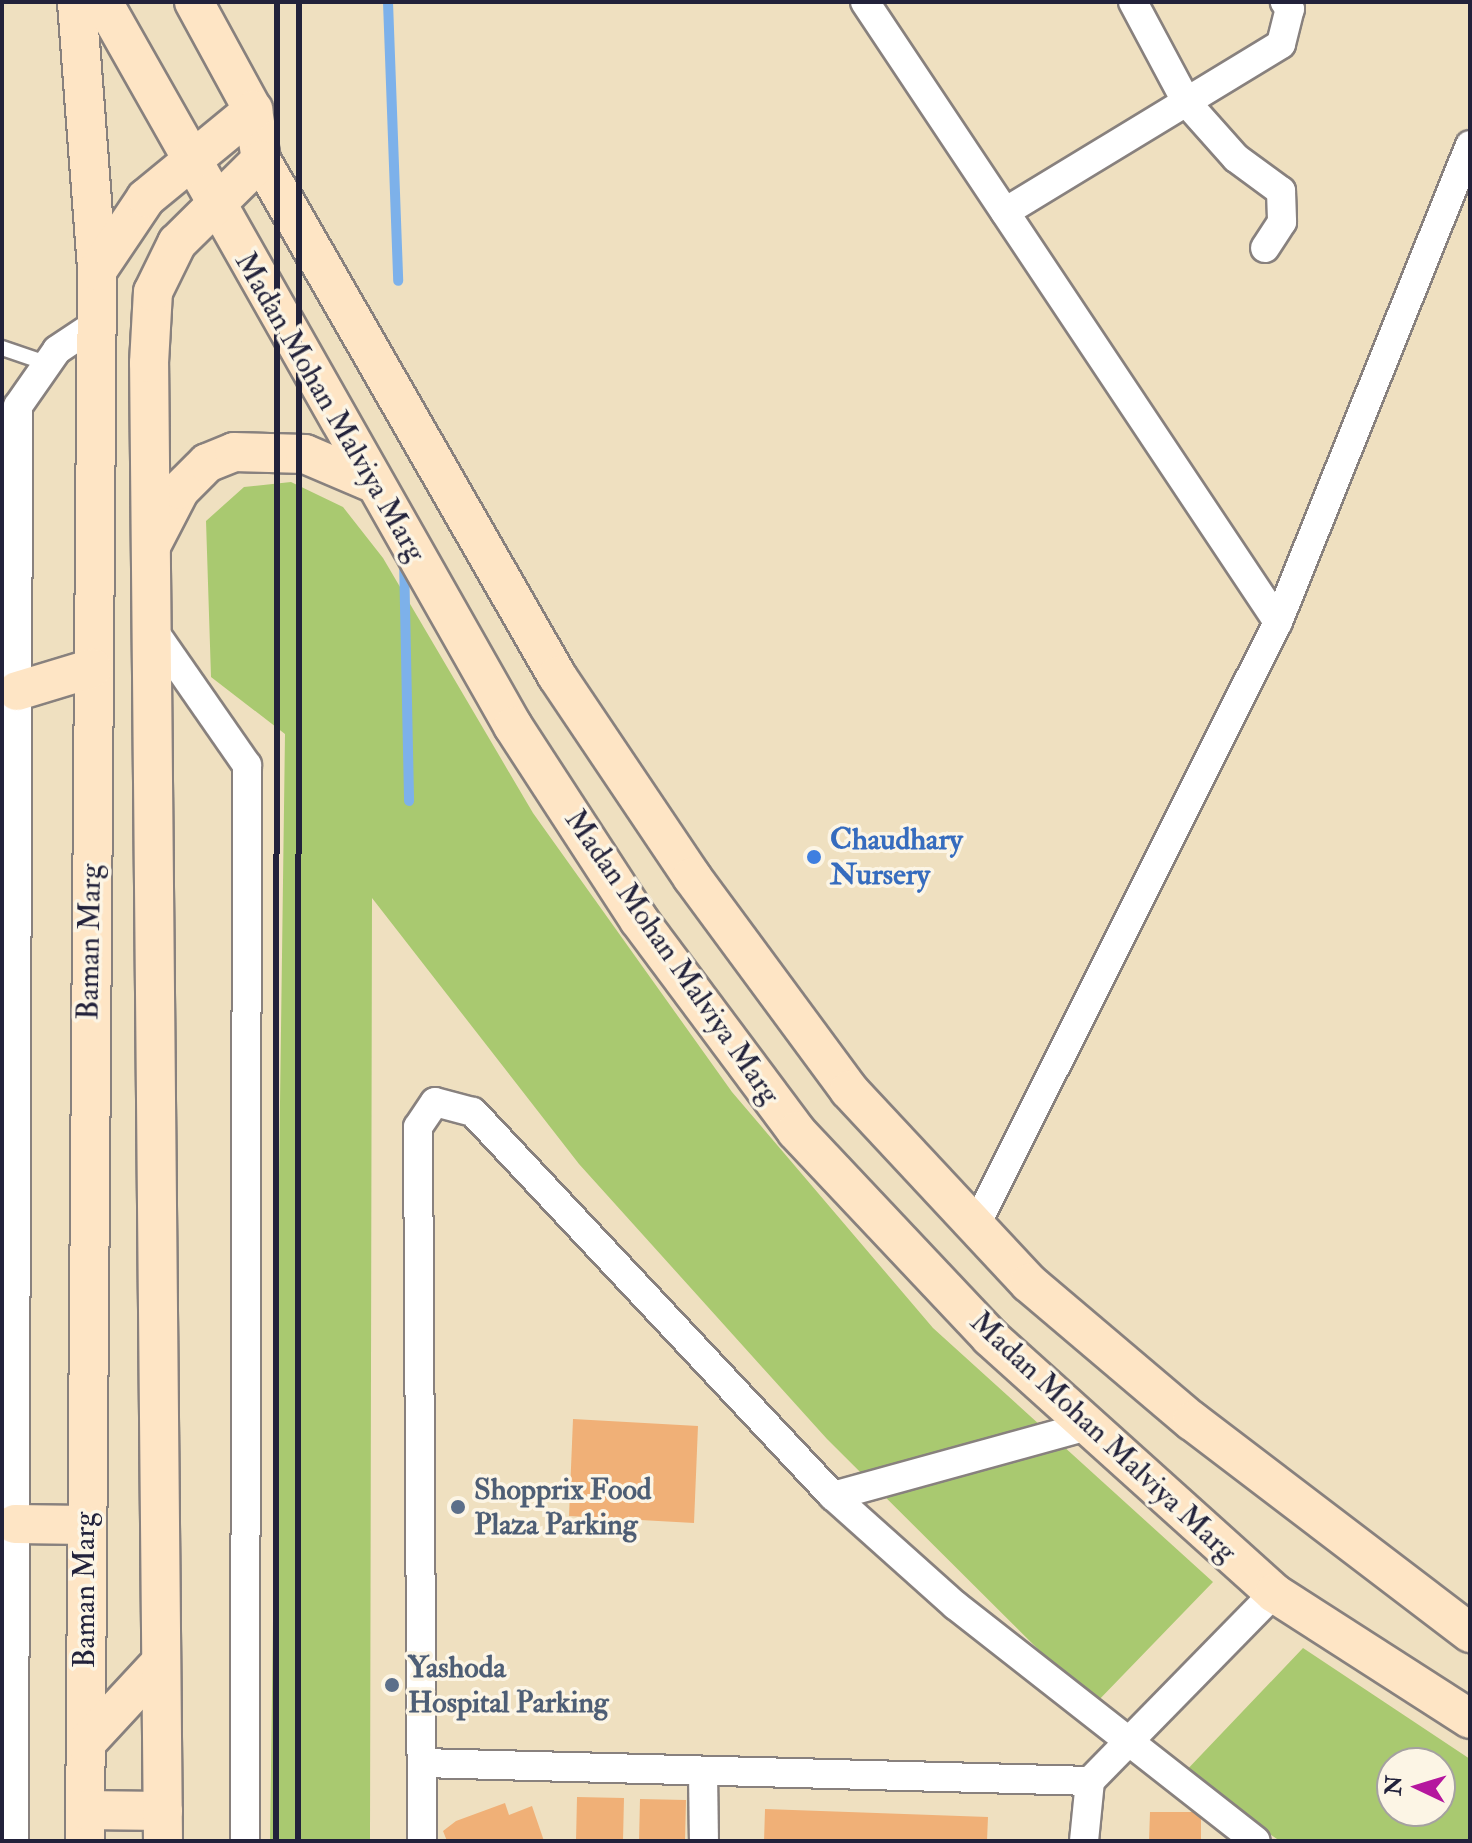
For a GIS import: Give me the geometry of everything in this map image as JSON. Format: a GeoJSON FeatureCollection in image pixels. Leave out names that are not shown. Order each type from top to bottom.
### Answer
{"type":"FeatureCollection","features":[{"type":"Feature","properties":{"kind":"main road","name":"Baman Marg"},"geometry":{"type":"LineString","coordinates":[[77,2],[97,271],[85,1826]]}},
{"type":"Feature","properties":{"kind":"main road","name":"Madan Mohan Malviya Marg"},"geometry":{"type":"LineString","coordinates":[[103,2],[373,483],[563,804],[796,1131],[990,1337],[1274,1593],[1470,1719]]}},
{"type":"Feature","properties":{"kind":"main road","name":"Madan Mohan Malviya Marg"},"geometry":{"type":"LineString","coordinates":[[194,2],[253,110],[261,160],[557,676],[666,839],[849,1090],[1029,1283],[1192,1421],[1470,1633]]}},
{"type":"Feature","properties":{"kind":"main road"},"geometry":{"type":"LineString","coordinates":[[97,271],[146,198],[193,164],[253,110]]}},
{"type":"Feature","properties":{"kind":"main road","name":"Baman Marg"},"geometry":{"type":"LineString","coordinates":[[163,1826],[150,547],[153,292],[177,243],[218,209],[261,160]]}},
{"type":"Feature","properties":{"kind":"main road"},"geometry":{"type":"LineString","coordinates":[[150,547],[180,490],[207,463],[234,452],[305,454],[373,483]]}},
{"type":"Feature","properties":{"kind":"main road"},"geometry":{"type":"LineString","coordinates":[[17,691],[93,668]]}},
{"type":"Feature","properties":{"kind":"main road"},"geometry":{"type":"LineString","coordinates":[[15,1524],[85,1525]]}},
{"type":"Feature","properties":{"kind":"main road"},"geometry":{"type":"LineString","coordinates":[[86,1743],[161,1662]]}},
{"type":"Feature","properties":{"kind":"main road"},"geometry":{"type":"LineString","coordinates":[[85,1826],[163,1826]]}},
{"type":"Feature","properties":{"kind":"street"},"geometry":{"type":"LineString","coordinates":[[865,2],[1278,622]]}},
{"type":"Feature","properties":{"kind":"street"},"geometry":{"type":"LineString","coordinates":[[1133,2],[1187,103],[1236,158],[1281,191],[1282,222],[1265,248]]}},
{"type":"Feature","properties":{"kind":"street"},"geometry":{"type":"LineString","coordinates":[[1005,212],[1281,44],[1290,9],[1285,2]]}},
{"type":"Feature","properties":{"kind":"street"},"geometry":{"type":"LineString","coordinates":[[976,1225],[1278,622],[1470,145]]}},
{"type":"Feature","properties":{"kind":"street"},"geometry":{"type":"LineString","coordinates":[[14,1841],[18,406],[46,363],[96,324]]}},
{"type":"Feature","properties":{"kind":"street"},"geometry":{"type":"LineString","coordinates":[[151,627],[247,765],[245,1841]]}},
{"type":"Feature","properties":{"kind":"street"},"geometry":{"type":"LineString","coordinates":[[422,1841],[418,1127],[435,1102],[473,1112],[833,1496],[1127,1743],[1256,1841]]}},
{"type":"Feature","properties":{"kind":"street"},"geometry":{"type":"LineString","coordinates":[[833,1496],[1088,1426]]}},
{"type":"Feature","properties":{"kind":"street"},"geometry":{"type":"LineString","coordinates":[[1084,1841],[1090,1781],[1274,1593]]}},
{"type":"Feature","properties":{"kind":"street"},"geometry":{"type":"LineString","coordinates":[[422,1763],[1090,1781]]}},
{"type":"Feature","properties":{"kind":"street"},"geometry":{"type":"LineString","coordinates":[[703,1772],[704,1841]]}},
{"type":"Feature","properties":{"kind":"lane"},"geometry":{"type":"LineString","coordinates":[[2,348],[46,363]]}},
{"type":"Feature","properties":{"kind":"green space"},"geometry":{"type":"Polygon","coordinates":[[[291,482],[343,507],[383,558],[533,813],[732,1092],[933,1328],[1213,1582],[1094,1705],[827,1439],[579,1164],[372,898],[370,1841],[270,1841],[285,734],[211,677],[206,521],[244,487],[291,482]]]}},
{"type":"Feature","properties":{"kind":"green space"},"geometry":{"type":"Polygon","coordinates":[[[1303,1648],[1452,1747],[1376,1747],[1376,1827],[1456,1827],[1456,1750],[1470,1759],[1470,1841],[1280,1841],[1182,1775],[1303,1648]]]}},
{"type":"Feature","properties":{"kind":"building"},"geometry":{"type":"Polygon","coordinates":[[[573,1419],[698,1426],[694,1523],[569,1516],[573,1419]]]}},
{"type":"Feature","properties":{"kind":"building"},"geometry":{"type":"Polygon","coordinates":[[[577,1797],[624,1798],[623,1841],[576,1841],[577,1797]]]}},
{"type":"Feature","properties":{"kind":"building"},"geometry":{"type":"Polygon","coordinates":[[[640,1799],[686,1800],[685,1841],[639,1841],[640,1799]]]}},
{"type":"Feature","properties":{"kind":"building"},"geometry":{"type":"Polygon","coordinates":[[[505,1803],[509,1815],[532,1806],[544,1841],[447,1841],[443,1831],[456,1821],[505,1803]]]}},
{"type":"Feature","properties":{"kind":"building"},"geometry":{"type":"Polygon","coordinates":[[[765,1809],[988,1817],[987,1841],[764,1841],[765,1809]]]}},
{"type":"Feature","properties":{"kind":"building"},"geometry":{"type":"Polygon","coordinates":[[[1150,1812],[1201,1812],[1201,1841],[1149,1841],[1150,1812]]]}},
{"type":"Feature","properties":{"kind":"waterway"},"geometry":{"type":"LineString","coordinates":[[388,2],[398,281]]}},
{"type":"Feature","properties":{"kind":"waterway"},"geometry":{"type":"LineString","coordinates":[[404,559],[409,801]]}},
{"type":"Feature","properties":{"kind":"railway"},"geometry":{"type":"LineString","coordinates":[[276,1841],[277,2]]}},
{"type":"Feature","properties":{"kind":"railway"},"geometry":{"type":"LineString","coordinates":[[298,1841],[299,2]]}},
{"type":"Feature","properties":{"kind":"place","name":"Chaudhary Nursery"},"geometry":{"type":"Point","coordinates":[814,857]}},
{"type":"Feature","properties":{"kind":"place","name":"Shopprix Food Plaza Parking"},"geometry":{"type":"Point","coordinates":[458,1507]}},
{"type":"Feature","properties":{"kind":"place","name":"Yashoda Hospital Parking"},"geometry":{"type":"Point","coordinates":[392,1685]}}]}
